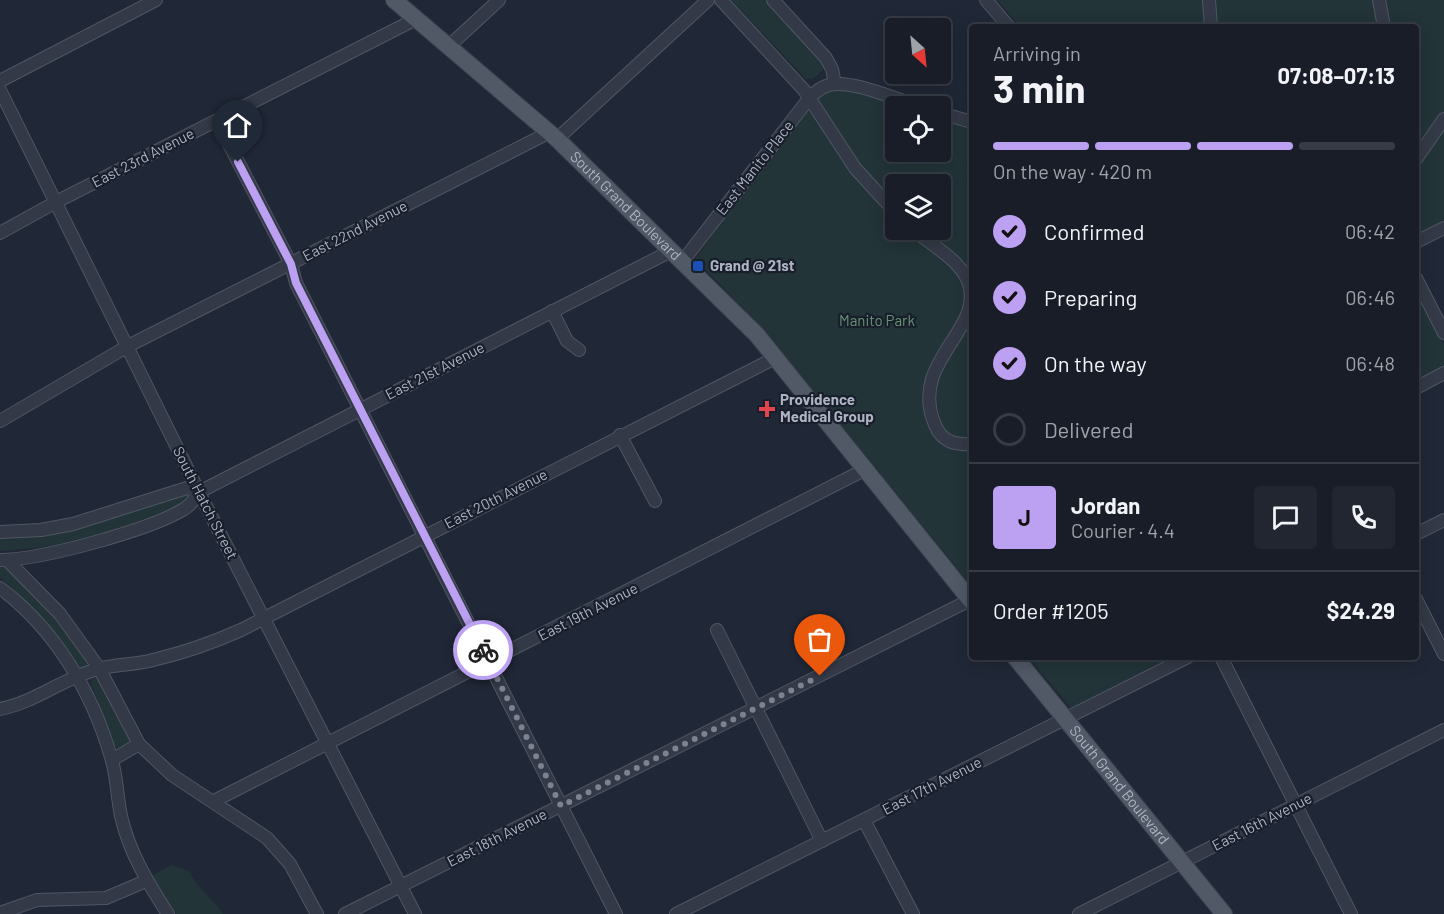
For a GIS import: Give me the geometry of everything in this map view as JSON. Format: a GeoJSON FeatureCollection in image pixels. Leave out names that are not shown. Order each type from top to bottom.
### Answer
{"type":"FeatureCollection","features":[{"type":"Feature","properties":{"kind":"main road","name":"South Grand Boulevard"},"geometry":{"type":"LineString","coordinates":[[394,0],[554,136],[777,357],[969,598]]}},
{"type":"Feature","properties":{"kind":"main road","name":"South Grand Boulevard"},"geometry":{"type":"LineString","coordinates":[[1017,660],[1224,914]]}},
{"type":"Feature","properties":{"kind":"street"},"geometry":{"type":"LineString","coordinates":[[0,81],[156,0]]}},
{"type":"Feature","properties":{"kind":"street"},"geometry":{"type":"LineString","coordinates":[[448,47],[499,0]]}},
{"type":"Feature","properties":{"kind":"street","name":"East 22nd Avenue"},"geometry":{"type":"LineString","coordinates":[[0,421],[128,346],[554,136],[708,0]]}},
{"type":"Feature","properties":{"kind":"street"},"geometry":{"type":"LineString","coordinates":[[721,0],[810,98],[860,174],[885,201]]}},
{"type":"Feature","properties":{"kind":"street"},"geometry":{"type":"LineString","coordinates":[[773,0],[826,58],[832,69],[835,84],[852,86],[886,96]]}},
{"type":"Feature","properties":{"kind":"street"},"geometry":{"type":"LineString","coordinates":[[986,0],[1006,24]]}},
{"type":"Feature","properties":{"kind":"street"},"geometry":{"type":"LineString","coordinates":[[1209,0],[1211,24]]}},
{"type":"Feature","properties":{"kind":"street"},"geometry":{"type":"LineString","coordinates":[[1379,0],[1383,24]]}},
{"type":"Feature","properties":{"kind":"street","name":"East 23rd Avenue"},"geometry":{"type":"LineString","coordinates":[[0,233],[56,202],[416,19]]}},
{"type":"Feature","properties":{"kind":"street","name":"East Manito Place"},"geometry":{"type":"LineString","coordinates":[[677,256],[810,98],[820,89],[835,84]]}},
{"type":"Feature","properties":{"kind":"street","name":"South Hatch Street"},"geometry":{"type":"LineString","coordinates":[[0,90],[199,492],[415,914]]}},
{"type":"Feature","properties":{"kind":"street"},"geometry":{"type":"LineString","coordinates":[[951,116],[969,122]]}},
{"type":"Feature","properties":{"kind":"street"},"geometry":{"type":"LineString","coordinates":[[1419,155],[1444,119]]}},
{"type":"Feature","properties":{"kind":"street"},"geometry":{"type":"LineString","coordinates":[[217,120],[291,264],[296,283],[616,914]]}},
{"type":"Feature","properties":{"kind":"street"},"geometry":{"type":"LineString","coordinates":[[1419,240],[1444,228]]}},
{"type":"Feature","properties":{"kind":"street"},"geometry":{"type":"LineString","coordinates":[[926,240],[957,265],[969,285],[968,307],[954,338],[933,374],[929,400],[933,420],[941,437],[953,443],[969,444]]}},
{"type":"Feature","properties":{"kind":"street","name":"East 21st Avenue"},"geometry":{"type":"LineString","coordinates":[[199,492],[552,311],[677,256]]}},
{"type":"Feature","properties":{"kind":"street"},"geometry":{"type":"LineString","coordinates":[[1419,284],[1444,333]]}},
{"type":"Feature","properties":{"kind":"street"},"geometry":{"type":"LineString","coordinates":[[552,311],[567,341],[579,350]]}},
{"type":"Feature","properties":{"kind":"street","name":"East 20th Avenue"},"geometry":{"type":"LineString","coordinates":[[0,709],[28,702],[99,668],[152,661],[191,650],[241,630],[777,357]]}},
{"type":"Feature","properties":{"kind":"street"},"geometry":{"type":"LineString","coordinates":[[1419,386],[1444,373]]}},
{"type":"Feature","properties":{"kind":"street"},"geometry":{"type":"LineString","coordinates":[[620,435],[655,501]]}},
{"type":"Feature","properties":{"kind":"street","name":"East 19th Avenue"},"geometry":{"type":"LineString","coordinates":[[214,801],[489,663],[866,469]]}},
{"type":"Feature","properties":{"kind":"street"},"geometry":{"type":"LineString","coordinates":[[0,532],[41,530],[73,524],[187,488],[199,492],[191,504],[157,522],[83,544],[3,560]]}},
{"type":"Feature","properties":{"kind":"street"},"geometry":{"type":"LineString","coordinates":[[1419,532],[1444,520]]}},
{"type":"Feature","properties":{"kind":"street"},"geometry":{"type":"LineString","coordinates":[[3,560],[60,614],[99,668],[139,744],[172,775],[267,838],[290,864],[317,914]]}},
{"type":"Feature","properties":{"kind":"street"},"geometry":{"type":"LineString","coordinates":[[0,588],[17,601],[50,638],[78,677],[91,700],[112,760],[126,835],[146,881],[168,914]]}},
{"type":"Feature","properties":{"kind":"street","name":"East 18th Avenue"},"geometry":{"type":"LineString","coordinates":[[345,914],[969,602]]}},
{"type":"Feature","properties":{"kind":"street"},"geometry":{"type":"LineString","coordinates":[[1419,605],[1444,654]]}},
{"type":"Feature","properties":{"kind":"street"},"geometry":{"type":"LineString","coordinates":[[717,630],[822,841]]}},
{"type":"Feature","properties":{"kind":"street","name":"East 17th Avenue"},"geometry":{"type":"LineString","coordinates":[[676,914],[1182,660]]}},
{"type":"Feature","properties":{"kind":"street"},"geometry":{"type":"LineString","coordinates":[[1222,660],[1351,914]]}},
{"type":"Feature","properties":{"kind":"street","name":"East 16th Avenue"},"geometry":{"type":"LineString","coordinates":[[1079,914],[1444,730]]}},
{"type":"Feature","properties":{"kind":"street"},"geometry":{"type":"LineString","coordinates":[[112,760],[139,744]]}},
{"type":"Feature","properties":{"kind":"street"},"geometry":{"type":"LineString","coordinates":[[864,820],[913,914]]}},
{"type":"Feature","properties":{"kind":"street"},"geometry":{"type":"LineString","coordinates":[[0,913],[38,900],[106,898],[146,881]]}},
{"type":"Feature","properties":{"kind":"green space"},"geometry":{"type":"Polygon","coordinates":[[[731,0],[764,0],[823,64],[823,70],[813,79],[806,79],[731,0]]]}},
{"type":"Feature","properties":{"kind":"green space"},"geometry":{"type":"Polygon","coordinates":[[[997,0],[1444,0],[1444,220],[1419,233],[1419,24],[1018,24],[997,0]]]}},
{"type":"Feature","properties":{"kind":"green space","name":"Manito Park"},"geometry":{"type":"Polygon","coordinates":[[[829,89],[848,89],[885,100],[885,162],[951,162],[951,121],[969,127],[969,583],[768,334],[695,259],[751,181],[818,95],[829,89]]]}},
{"type":"Feature","properties":{"kind":"green space"},"geometry":{"type":"Polygon","coordinates":[[[1419,295],[1444,344],[1444,367],[1419,380],[1419,295]]]}},
{"type":"Feature","properties":{"kind":"green space"},"geometry":{"type":"Polygon","coordinates":[[[183,491],[190,495],[187,502],[119,529],[49,546],[0,551],[0,535],[14,536],[183,491]]]}},
{"type":"Feature","properties":{"kind":"green space"},"geometry":{"type":"Polygon","coordinates":[[[0,565],[23,580],[48,607],[87,661],[88,666],[80,668],[46,621],[0,577],[0,565]]]}},
{"type":"Feature","properties":{"kind":"green space"},"geometry":{"type":"Polygon","coordinates":[[[1031,660],[1172,660],[1072,709],[1031,660]]]}},
{"type":"Feature","properties":{"kind":"green space"},"geometry":{"type":"Polygon","coordinates":[[[97,677],[115,714],[132,739],[121,749],[115,746],[91,684],[92,679],[97,677]]]}},
{"type":"Feature","properties":{"kind":"green space"},"geometry":{"type":"Polygon","coordinates":[[[171,865],[190,871],[196,883],[223,914],[176,914],[152,876],[171,865]]]}},
{"type":"Feature","properties":{"kind":"way so far"},"geometry":{"type":"LineString","coordinates":[[483,650],[561,806],[820,676]]}},
{"type":"Feature","properties":{"kind":"place","name":"Grand @ 21st"},"geometry":{"type":"Point","coordinates":[698,266]}},
{"type":"Feature","properties":{"kind":"place","name":"Providence Medical Group"},"geometry":{"type":"Point","coordinates":[767,409]}},
{"type":"Feature","properties":{"kind":"route"},"geometry":{"type":"LineString","coordinates":[[238,162],[291,264],[296,283],[483,650]]}}]}
